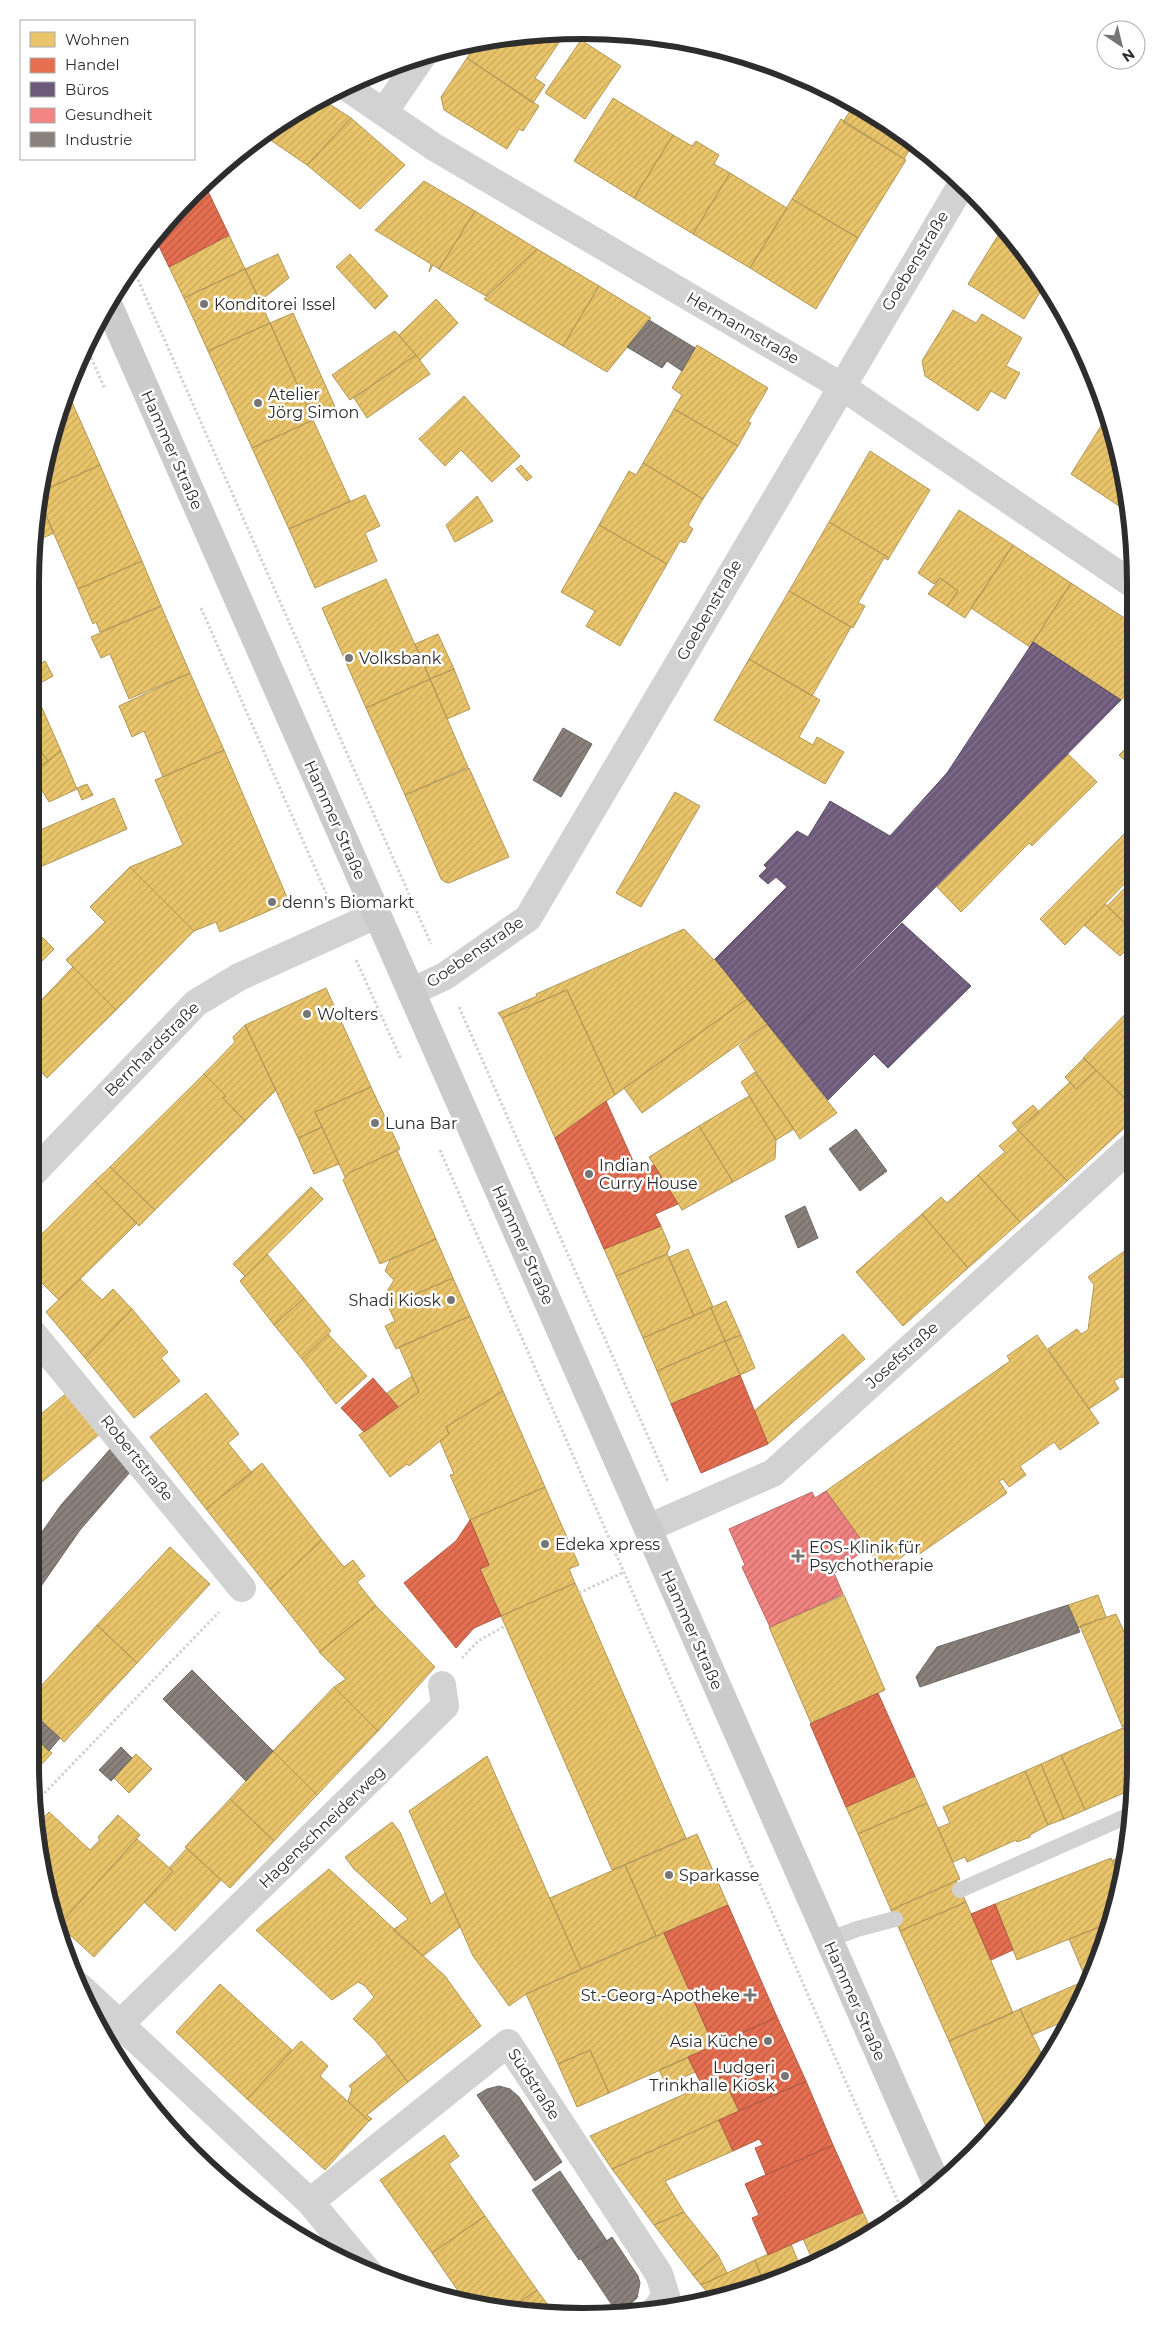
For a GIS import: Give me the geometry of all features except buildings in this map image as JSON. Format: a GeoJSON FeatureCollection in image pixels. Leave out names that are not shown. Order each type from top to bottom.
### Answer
{"type":"FeatureCollection","features":[{"type":"Feature","properties":{"kind":"main road","name":"Hammer Straße"},"geometry":{"type":"LineString","coordinates":[[111,312],[935,2179]]}},
{"type":"Feature","properties":{"kind":"street"},"geometry":{"type":"LineString","coordinates":[[384,112],[416,65]]}},
{"type":"Feature","properties":{"kind":"street","name":"Hermannstraße"},"geometry":{"type":"LineString","coordinates":[[352,90],[434,147],[841,386],[1127,580]]}},
{"type":"Feature","properties":{"kind":"street","name":"Goebenstraße"},"geometry":{"type":"LineString","coordinates":[[411,992],[445,976],[528,918],[959,189]]}},
{"type":"Feature","properties":{"kind":"street","name":"Bernhardstraße"},"geometry":{"type":"LineString","coordinates":[[39,1167],[196,1003],[239,977],[376,915]]}},
{"type":"Feature","properties":{"kind":"street","name":"Josefstraße"},"geometry":{"type":"LineString","coordinates":[[648,1528],[773,1472],[1127,1149]]}},
{"type":"Feature","properties":{"kind":"street","name":"Robertstraße"},"geometry":{"type":"LineString","coordinates":[[39,1341],[242,1588]]}},
{"type":"Feature","properties":{"kind":"street","name":"Hagenschneiderweg"},"geometry":{"type":"LineString","coordinates":[[120,2024],[445,1706],[442,1685]]}},
{"type":"Feature","properties":{"kind":"street"},"geometry":{"type":"LineString","coordinates":[[92,1999],[310,2202],[358,2259]]}},
{"type":"Feature","properties":{"kind":"street","name":"Südstraße"},"geometry":{"type":"LineString","coordinates":[[310,2202],[508,2043],[659,2274],[666,2296],[661,2303]]}},
{"type":"Feature","properties":{"kind":"lane"},"geometry":{"type":"LineString","coordinates":[[960,1890],[1125,1817]]}},
{"type":"Feature","properties":{"kind":"lane"},"geometry":{"type":"LineString","coordinates":[[828,1940],[856,1929],[895,1918]]}},
{"type":"Feature","properties":{"kind":"path"},"geometry":{"type":"LineString","coordinates":[[89,354],[109,398]]}},
{"type":"Feature","properties":{"kind":"path"},"geometry":{"type":"LineString","coordinates":[[201,607],[403,1066]]}},
{"type":"Feature","properties":{"kind":"path"},"geometry":{"type":"LineString","coordinates":[[439,1146],[900,2206]]}},
{"type":"Feature","properties":{"kind":"path"},"geometry":{"type":"LineString","coordinates":[[579,1593],[660,1556]]}},
{"type":"Feature","properties":{"kind":"path"},"geometry":{"type":"LineString","coordinates":[[40,1798],[242,1588]]}},
{"type":"Feature","properties":{"kind":"path"},"geometry":{"type":"LineString","coordinates":[[442,1685],[478,1641],[505,1626]]}},
{"type":"Feature","properties":{"kind":"place","name":"Konditorei Issel"},"geometry":{"type":"Point","coordinates":[204,304]}},
{"type":"Feature","properties":{"kind":"place","name":"Atelier Jörg Simon"},"geometry":{"type":"Point","coordinates":[258,403]}},
{"type":"Feature","properties":{"kind":"place","name":"Volksbank"},"geometry":{"type":"Point","coordinates":[349,658]}},
{"type":"Feature","properties":{"kind":"place","name":"denn's Biomarkt"},"geometry":{"type":"Point","coordinates":[272,902]}},
{"type":"Feature","properties":{"kind":"place","name":"Wolters"},"geometry":{"type":"Point","coordinates":[307,1014]}},
{"type":"Feature","properties":{"kind":"place","name":"Luna Bar"},"geometry":{"type":"Point","coordinates":[375,1123]}},
{"type":"Feature","properties":{"kind":"place","name":"Indian Curry House"},"geometry":{"type":"Point","coordinates":[589,1174]}},
{"type":"Feature","properties":{"kind":"place","name":"Shadi Kiosk"},"geometry":{"type":"Point","coordinates":[451,1300]}},
{"type":"Feature","properties":{"kind":"place","name":"Edeka xpress"},"geometry":{"type":"Point","coordinates":[545,1544]}},
{"type":"Feature","properties":{"kind":"place","name":"EOS-Klinik für Psychotherapie"},"geometry":{"type":"Point","coordinates":[798,1556]}},
{"type":"Feature","properties":{"kind":"place","name":"Sparkasse"},"geometry":{"type":"Point","coordinates":[669,1875]}},
{"type":"Feature","properties":{"kind":"place","name":"St.-Georg-Apotheke"},"geometry":{"type":"Point","coordinates":[750,1995]}},
{"type":"Feature","properties":{"kind":"place","name":"Asia Küche"},"geometry":{"type":"Point","coordinates":[768,2041]}},
{"type":"Feature","properties":{"kind":"place","name":"Ludgeri Trinkhalle Kiosk"},"geometry":{"type":"Point","coordinates":[785,2076]}}]}
